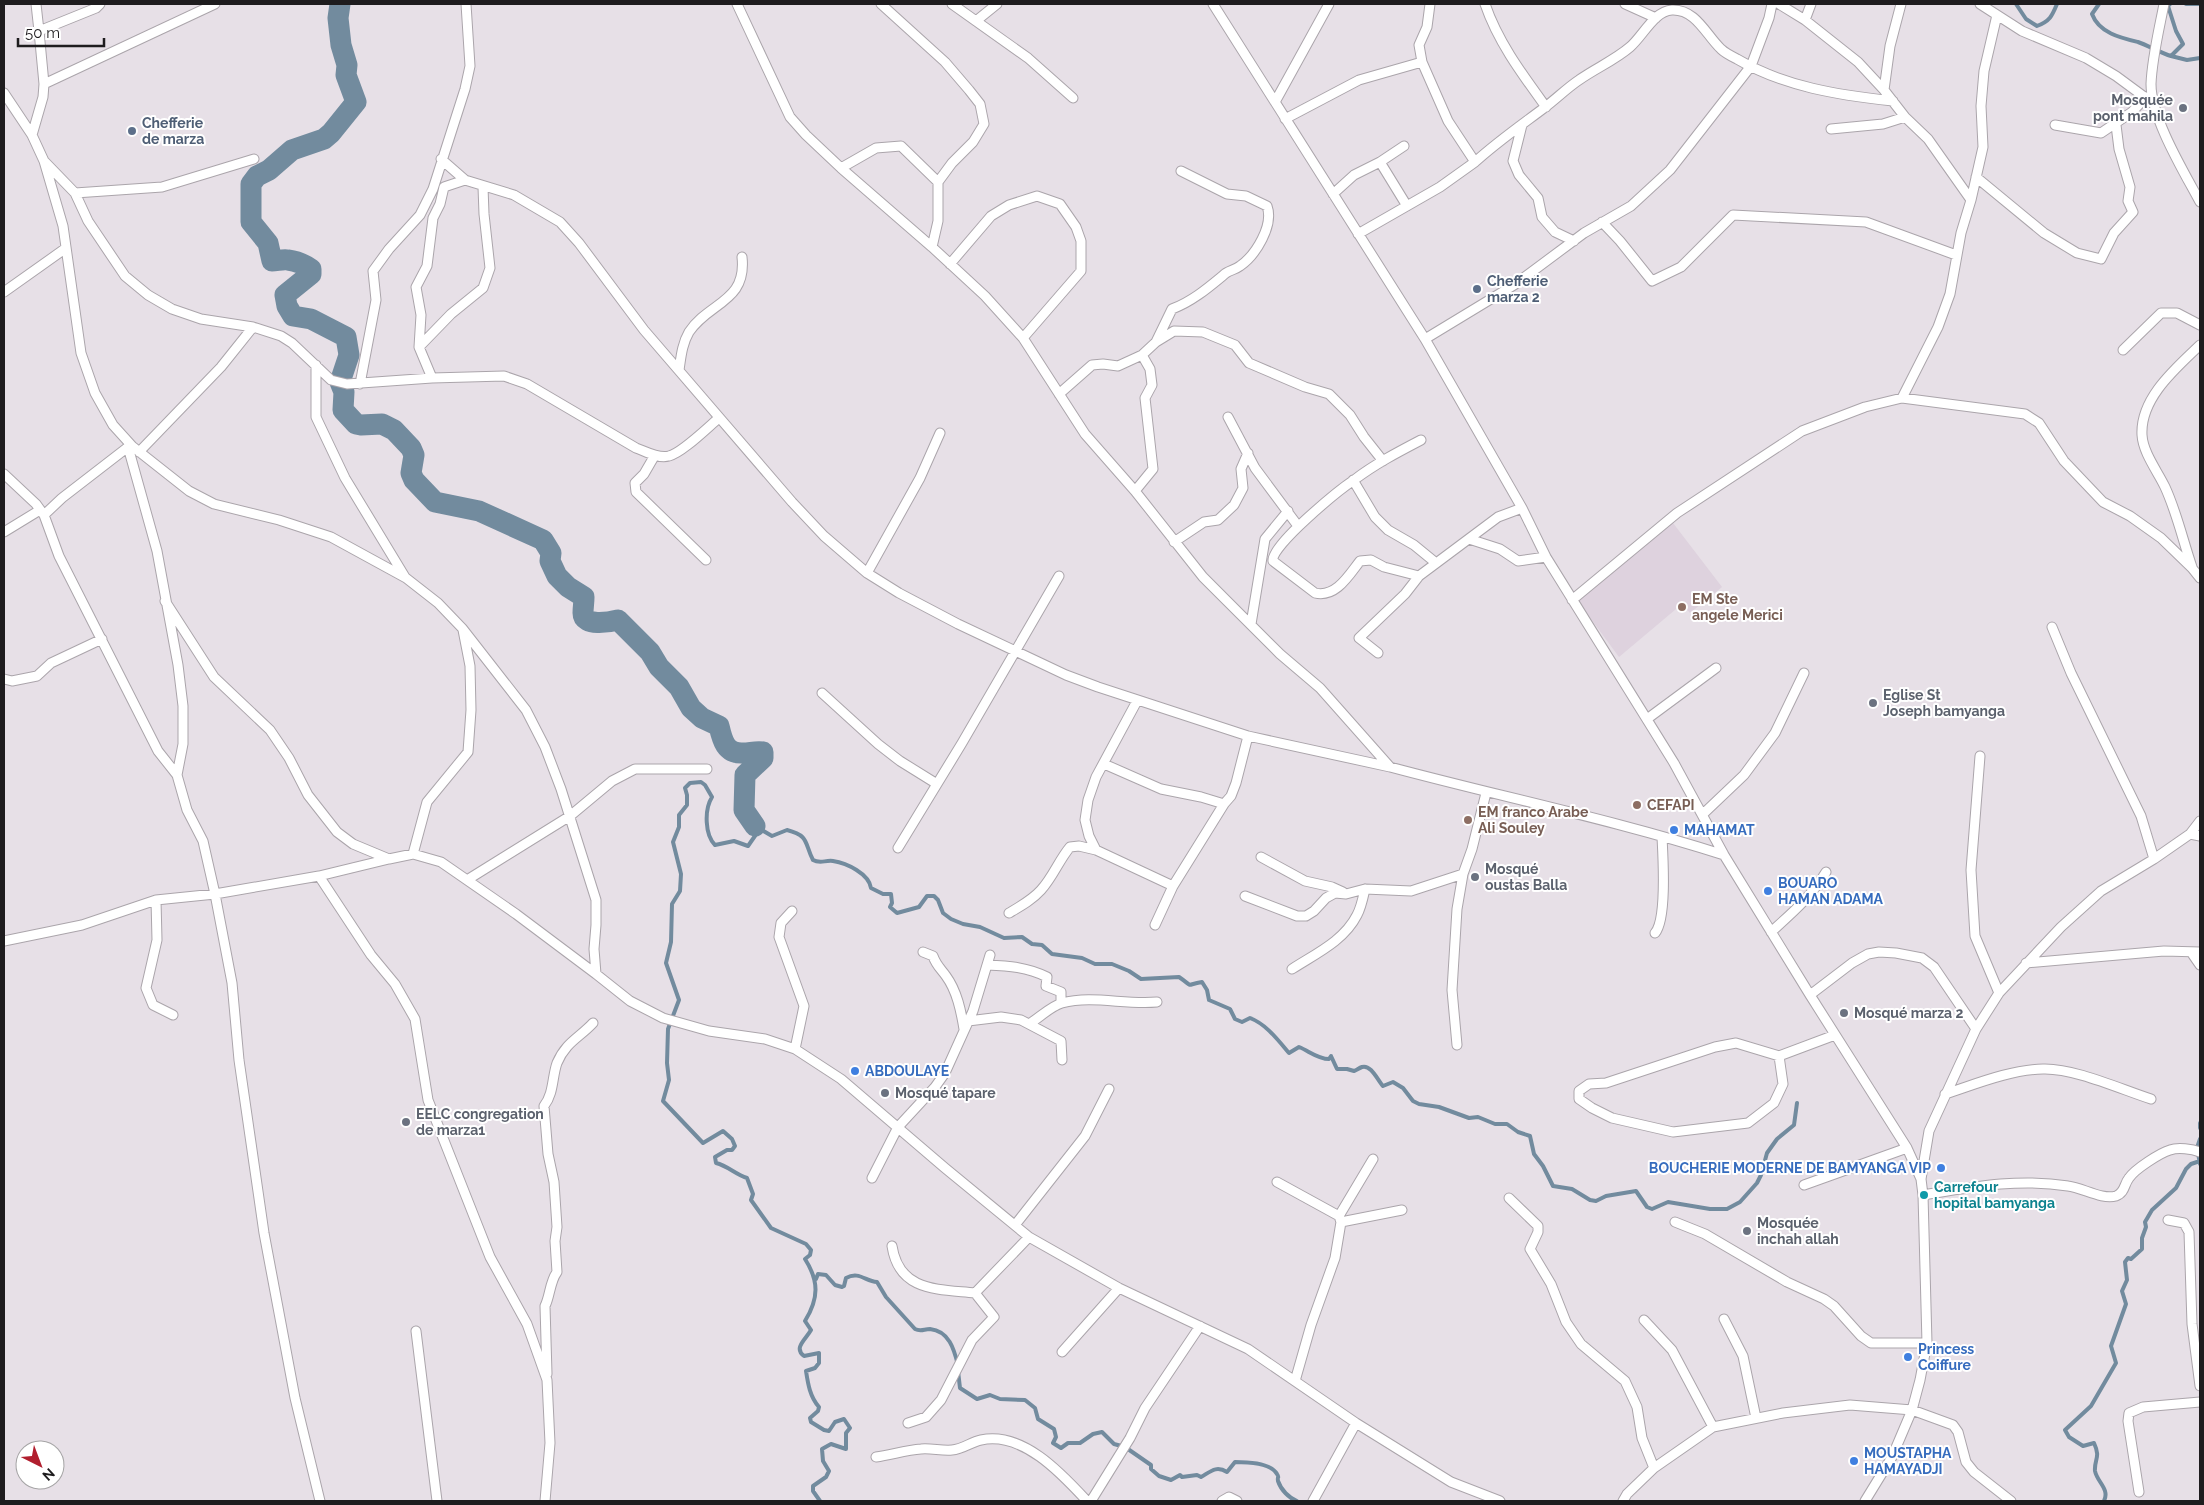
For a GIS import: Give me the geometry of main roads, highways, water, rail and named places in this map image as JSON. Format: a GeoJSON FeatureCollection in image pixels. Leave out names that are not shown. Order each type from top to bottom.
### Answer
{"type":"FeatureCollection","features":[{"type":"Feature","properties":{"kind":"waterway"},"geometry":{"type":"LineString","coordinates":[[340,4],[338,18],[341,45],[347,65],[346,75],[356,102],[324,139],[292,150],[269,170],[257,176],[251,184],[251,222],[268,243],[272,261],[291,260],[311,269],[311,274],[285,295],[287,306],[293,316],[311,319],[346,337],[349,355],[340,382],[344,392],[343,410],[356,424],[382,424],[394,430],[411,448],[414,455],[411,473],[414,480],[435,502],[479,511],[543,540],[551,553],[550,561],[557,576],[568,587],[584,597],[583,613],[587,620],[598,623],[618,620],[650,652],[659,667],[679,687],[691,708],[702,718],[719,726],[723,741],[728,748],[737,753],[763,752],[763,758],[745,775],[744,810],[755,826]]}},
{"type":"Feature","properties":{"kind":"waterway"},"geometry":{"type":"LineString","coordinates":[[2016,4],[2026,19],[2037,26],[2050,18],[2057,4]]}},
{"type":"Feature","properties":{"kind":"waterway"},"geometry":{"type":"LineString","coordinates":[[2099,4],[2092,14],[2105,30],[2111,34],[2138,42],[2171,56],[2183,44],[2176,31],[2168,6],[2170,4]]}},
{"type":"Feature","properties":{"kind":"waterway"},"geometry":{"type":"LineString","coordinates":[[2186,4],[2200,4]]}},
{"type":"Feature","properties":{"kind":"waterway"},"geometry":{"type":"LineString","coordinates":[[2171,56],[2187,60],[2200,58]]}},
{"type":"Feature","properties":{"kind":"waterway"},"geometry":{"type":"LineString","coordinates":[[755,826],[757,833],[748,846],[734,841],[715,845],[709,835],[707,822],[709,802],[712,797],[701,782],[690,783],[685,788],[687,805],[679,815],[679,827],[673,842],[681,874],[680,891],[672,904],[671,942],[666,963],[679,1000],[668,1029],[667,1063],[669,1080],[663,1101],[703,1143],[723,1131],[732,1139],[735,1146],[732,1150],[727,1150],[715,1157],[716,1163],[747,1178],[753,1194],[751,1200],[771,1228],[806,1244],[811,1250],[810,1255],[805,1259],[813,1275],[816,1290],[813,1305],[805,1321],[811,1330],[800,1347],[801,1353],[804,1356],[819,1353],[819,1363],[815,1368],[806,1371],[811,1395],[819,1407],[818,1411],[810,1418],[811,1422],[824,1430],[829,1431],[835,1422],[844,1419],[850,1428],[846,1433],[846,1449],[831,1444],[822,1449],[823,1461],[829,1471],[826,1477],[813,1486],[813,1491],[820,1501]]}},
{"type":"Feature","properties":{"kind":"waterway"},"geometry":{"type":"LineString","coordinates":[[755,826],[772,836],[787,830],[800,835],[805,841],[813,860],[818,862],[839,862],[857,870],[866,878],[871,888],[883,894],[891,894],[892,903],[890,907],[897,913],[919,907],[927,896],[934,896],[938,900],[943,913],[951,919],[963,924],[980,927],[1004,938],[1022,937],[1032,944],[1042,945],[1052,954],[1082,958],[1095,964],[1112,964],[1129,971],[1141,979],[1179,977],[1190,985],[1202,982],[1207,990],[1209,1000],[1230,1009],[1235,1019],[1242,1022],[1250,1018],[1261,1024],[1289,1053],[1299,1047],[1321,1058],[1329,1059],[1331,1056],[1337,1069],[1354,1071],[1362,1067],[1368,1068],[1383,1086],[1393,1082],[1403,1088],[1413,1101],[1419,1104],[1439,1107],[1469,1118],[1478,1117],[1495,1124],[1507,1124],[1518,1132],[1530,1136],[1534,1154],[1543,1166],[1553,1186],[1572,1189],[1590,1200],[1596,1201],[1606,1196],[1636,1191],[1647,1207],[1652,1209],[1668,1202],[1710,1209],[1727,1209],[1740,1202],[1757,1183],[1767,1153],[1777,1139],[1794,1125],[1797,1103]]}},
{"type":"Feature","properties":{"kind":"waterway"},"geometry":{"type":"LineString","coordinates":[[2200,1123],[2200,1128]]}},
{"type":"Feature","properties":{"kind":"waterway"},"geometry":{"type":"LineString","coordinates":[[2200,1139],[2197,1148],[2200,1164]]}},
{"type":"Feature","properties":{"kind":"waterway"},"geometry":{"type":"LineString","coordinates":[[2104,1501],[2104,1489],[2095,1471],[2097,1455],[2094,1443],[2083,1446],[2069,1437],[2065,1430],[2091,1406],[2116,1363],[2111,1346],[2126,1304],[2122,1291],[2127,1280],[2125,1262],[2142,1249],[2142,1238],[2146,1227],[2145,1222],[2152,1210],[2176,1188],[2186,1169],[2191,1164],[2200,1161]]}},
{"type":"Feature","properties":{"kind":"waterway"},"geometry":{"type":"LineString","coordinates":[[816,1279],[818,1274],[826,1275],[835,1285],[842,1287],[846,1278],[851,1276],[858,1276],[877,1282],[886,1297],[915,1329],[936,1330],[946,1337],[955,1353],[958,1365]]}},
{"type":"Feature","properties":{"kind":"waterway"},"geometry":{"type":"LineString","coordinates":[[958,1371],[960,1388],[977,1399],[990,1395],[1000,1399],[1025,1400],[1035,1408],[1038,1419],[1054,1429],[1056,1437],[1053,1443],[1061,1448],[1068,1443],[1080,1443],[1093,1434],[1102,1432],[1114,1444],[1125,1447],[1151,1465],[1151,1469],[1159,1476],[1171,1480],[1180,1475],[1182,1477],[1197,1475],[1201,1477],[1216,1469],[1227,1472],[1235,1462],[1264,1465],[1274,1470],[1283,1490],[1297,1501]]}},
{"type":"Feature","properties":{"kind":"place","name":"Mosquée pont mahila"},"geometry":{"type":"Point","coordinates":[2183,108]}},
{"type":"Feature","properties":{"kind":"place","name":"Chefferie de marza"},"geometry":{"type":"Point","coordinates":[132,131]}},
{"type":"Feature","properties":{"kind":"place","name":"Chefferie marza 2"},"geometry":{"type":"Point","coordinates":[1477,289]}},
{"type":"Feature","properties":{"kind":"place","name":"EM Ste angele Merici"},"geometry":{"type":"Point","coordinates":[1682,607]}},
{"type":"Feature","properties":{"kind":"place","name":"Eglise St Joseph bamyanga"},"geometry":{"type":"Point","coordinates":[1873,703]}},
{"type":"Feature","properties":{"kind":"place","name":"CEFAPI"},"geometry":{"type":"Point","coordinates":[1637,805]}},
{"type":"Feature","properties":{"kind":"place","name":"EM franco Arabe Ali Souley"},"geometry":{"type":"Point","coordinates":[1468,820]}},
{"type":"Feature","properties":{"kind":"place","name":"MAHAMAT"},"geometry":{"type":"Point","coordinates":[1674,830]}},
{"type":"Feature","properties":{"kind":"place","name":"Mosqué oustas Balla"},"geometry":{"type":"Point","coordinates":[1475,877]}},
{"type":"Feature","properties":{"kind":"place","name":"BOUARO HAMAN ADAMA"},"geometry":{"type":"Point","coordinates":[1768,891]}},
{"type":"Feature","properties":{"kind":"place","name":"Mosqué marza 2"},"geometry":{"type":"Point","coordinates":[1844,1013]}},
{"type":"Feature","properties":{"kind":"place","name":"ABDOULAYE"},"geometry":{"type":"Point","coordinates":[855,1071]}},
{"type":"Feature","properties":{"kind":"place","name":"Mosqué tapare"},"geometry":{"type":"Point","coordinates":[885,1093]}},
{"type":"Feature","properties":{"kind":"place","name":"EELC congregation de marza1"},"geometry":{"type":"Point","coordinates":[406,1122]}},
{"type":"Feature","properties":{"kind":"place","name":"BOUCHERIE MODERNE DE BAMYANGA VIP"},"geometry":{"type":"Point","coordinates":[1941,1168]}},
{"type":"Feature","properties":{"kind":"place","name":"Carrefour hopital bamyanga"},"geometry":{"type":"Point","coordinates":[1924,1195]}},
{"type":"Feature","properties":{"kind":"place","name":"Mosquée inchah allah"},"geometry":{"type":"Point","coordinates":[1747,1231]}},
{"type":"Feature","properties":{"kind":"place","name":"Princess Coiffure"},"geometry":{"type":"Point","coordinates":[1908,1357]}},
{"type":"Feature","properties":{"kind":"place","name":"MOUSTAPHA HAMAYADJI"},"geometry":{"type":"Point","coordinates":[1854,1461]}}]}
